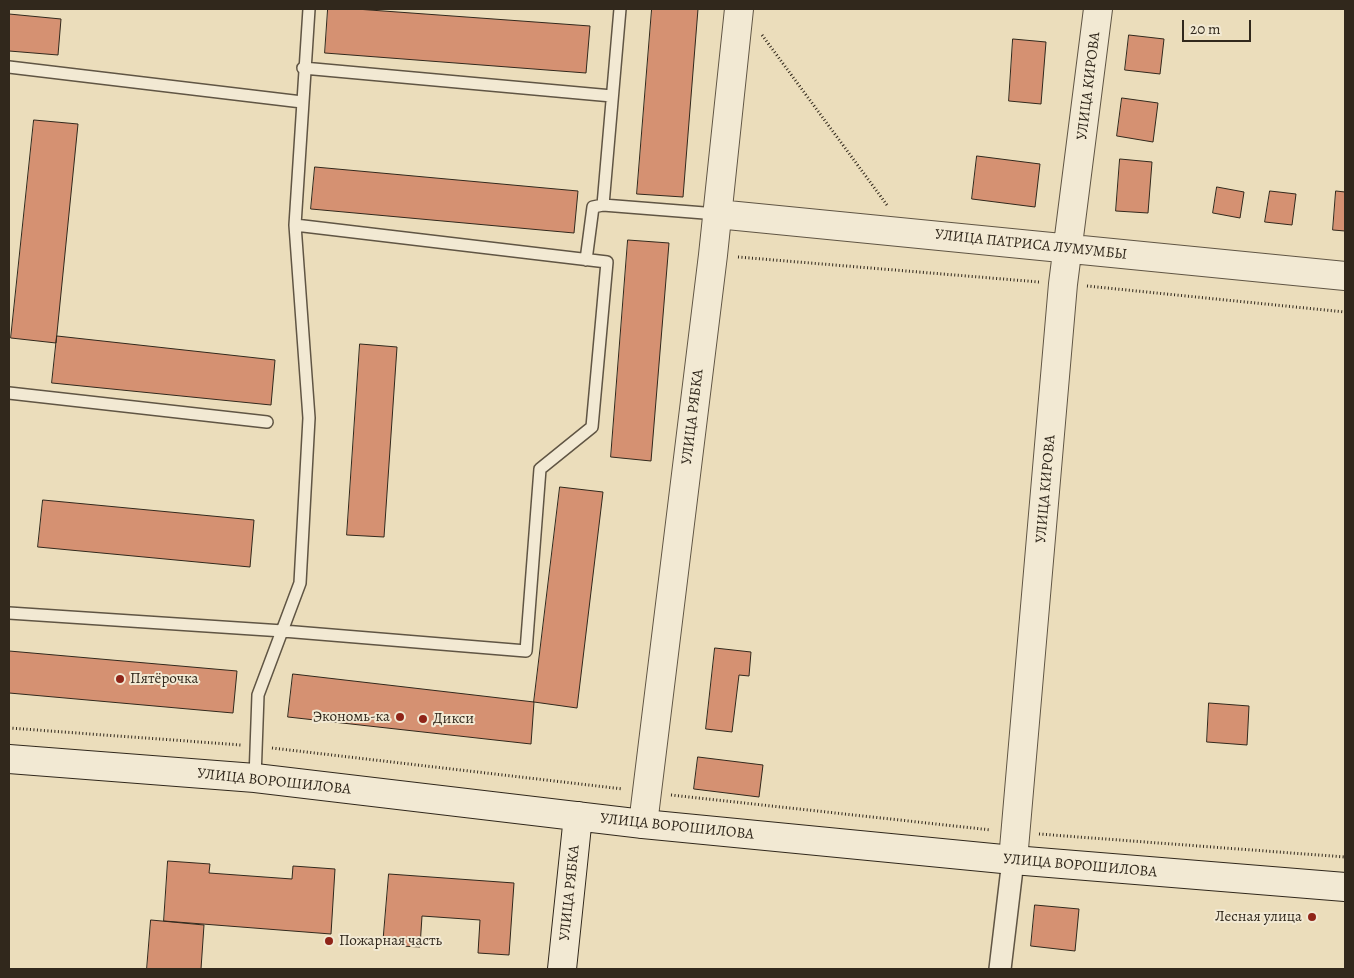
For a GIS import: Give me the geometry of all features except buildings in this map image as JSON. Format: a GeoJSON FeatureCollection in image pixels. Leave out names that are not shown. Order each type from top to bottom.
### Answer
{"type":"FeatureCollection","features":[{"type":"Feature","properties":{"kind":"street","name":"УЛИЦА РЯБКА"},"geometry":{"type":"LineString","coordinates":[[643,824],[713,255],[739,9]]}},
{"type":"Feature","properties":{"kind":"street","name":"УЛИЦА КИРОВА"},"geometry":{"type":"LineString","coordinates":[[1000,969],[1016,832],[1063,284],[1098,9]]}},
{"type":"Feature","properties":{"kind":"street","name":"УЛИЦА ПАТРИСА ЛУМУМБЫ"},"geometry":{"type":"LineString","coordinates":[[717,214],[1345,276]]}},
{"type":"Feature","properties":{"kind":"street","name":"УЛИЦА ВОРОШИЛОВА"},"geometry":{"type":"LineString","coordinates":[[9,759],[255,778],[643,824],[1013,860],[1345,887]]}},
{"type":"Feature","properties":{"kind":"street","name":"УЛИЦА РЯБКА"},"geometry":{"type":"LineString","coordinates":[[562,969],[578,816]]}},
{"type":"Feature","properties":{"kind":"lane"},"geometry":{"type":"LineString","coordinates":[[255,778],[258,695],[300,583],[309,418],[295,225],[303,68],[309,9]]}},
{"type":"Feature","properties":{"kind":"lane"},"geometry":{"type":"LineString","coordinates":[[603,205],[620,9]]}},
{"type":"Feature","properties":{"kind":"lane"},"geometry":{"type":"LineString","coordinates":[[9,67],[302,102]]}},
{"type":"Feature","properties":{"kind":"lane"},"geometry":{"type":"LineString","coordinates":[[303,68],[612,96]]}},
{"type":"Feature","properties":{"kind":"lane"},"geometry":{"type":"LineString","coordinates":[[586,260],[593,207],[603,205],[717,214]]}},
{"type":"Feature","properties":{"kind":"lane"},"geometry":{"type":"LineString","coordinates":[[9,613],[283,631],[526,651],[540,470],[592,427],[607,262],[295,225]]}},
{"type":"Feature","properties":{"kind":"lane"},"geometry":{"type":"LineString","coordinates":[[9,393],[267,422]]}},
{"type":"Feature","properties":{"kind":"path"},"geometry":{"type":"LineString","coordinates":[[761,33],[890,210],[881,209]]}},
{"type":"Feature","properties":{"kind":"path"},"geometry":{"type":"LineString","coordinates":[[713,255],[1063,284],[1345,312]]}},
{"type":"Feature","properties":{"kind":"path"},"geometry":{"type":"LineString","coordinates":[[9,728],[256,746],[647,792],[1016,832],[1345,857]]}},
{"type":"Feature","properties":{"kind":"place","name":"Пятёрочка"},"geometry":{"type":"Point","coordinates":[120,679]}},
{"type":"Feature","properties":{"kind":"place","name":"Экономь-ка"},"geometry":{"type":"Point","coordinates":[400,717]}},
{"type":"Feature","properties":{"kind":"place","name":"Дикси"},"geometry":{"type":"Point","coordinates":[423,719]}},
{"type":"Feature","properties":{"kind":"place","name":"Лесная улица"},"geometry":{"type":"Point","coordinates":[1312,917]}},
{"type":"Feature","properties":{"kind":"place","name":"Пожарная часть"},"geometry":{"type":"Point","coordinates":[329,941]}}]}
